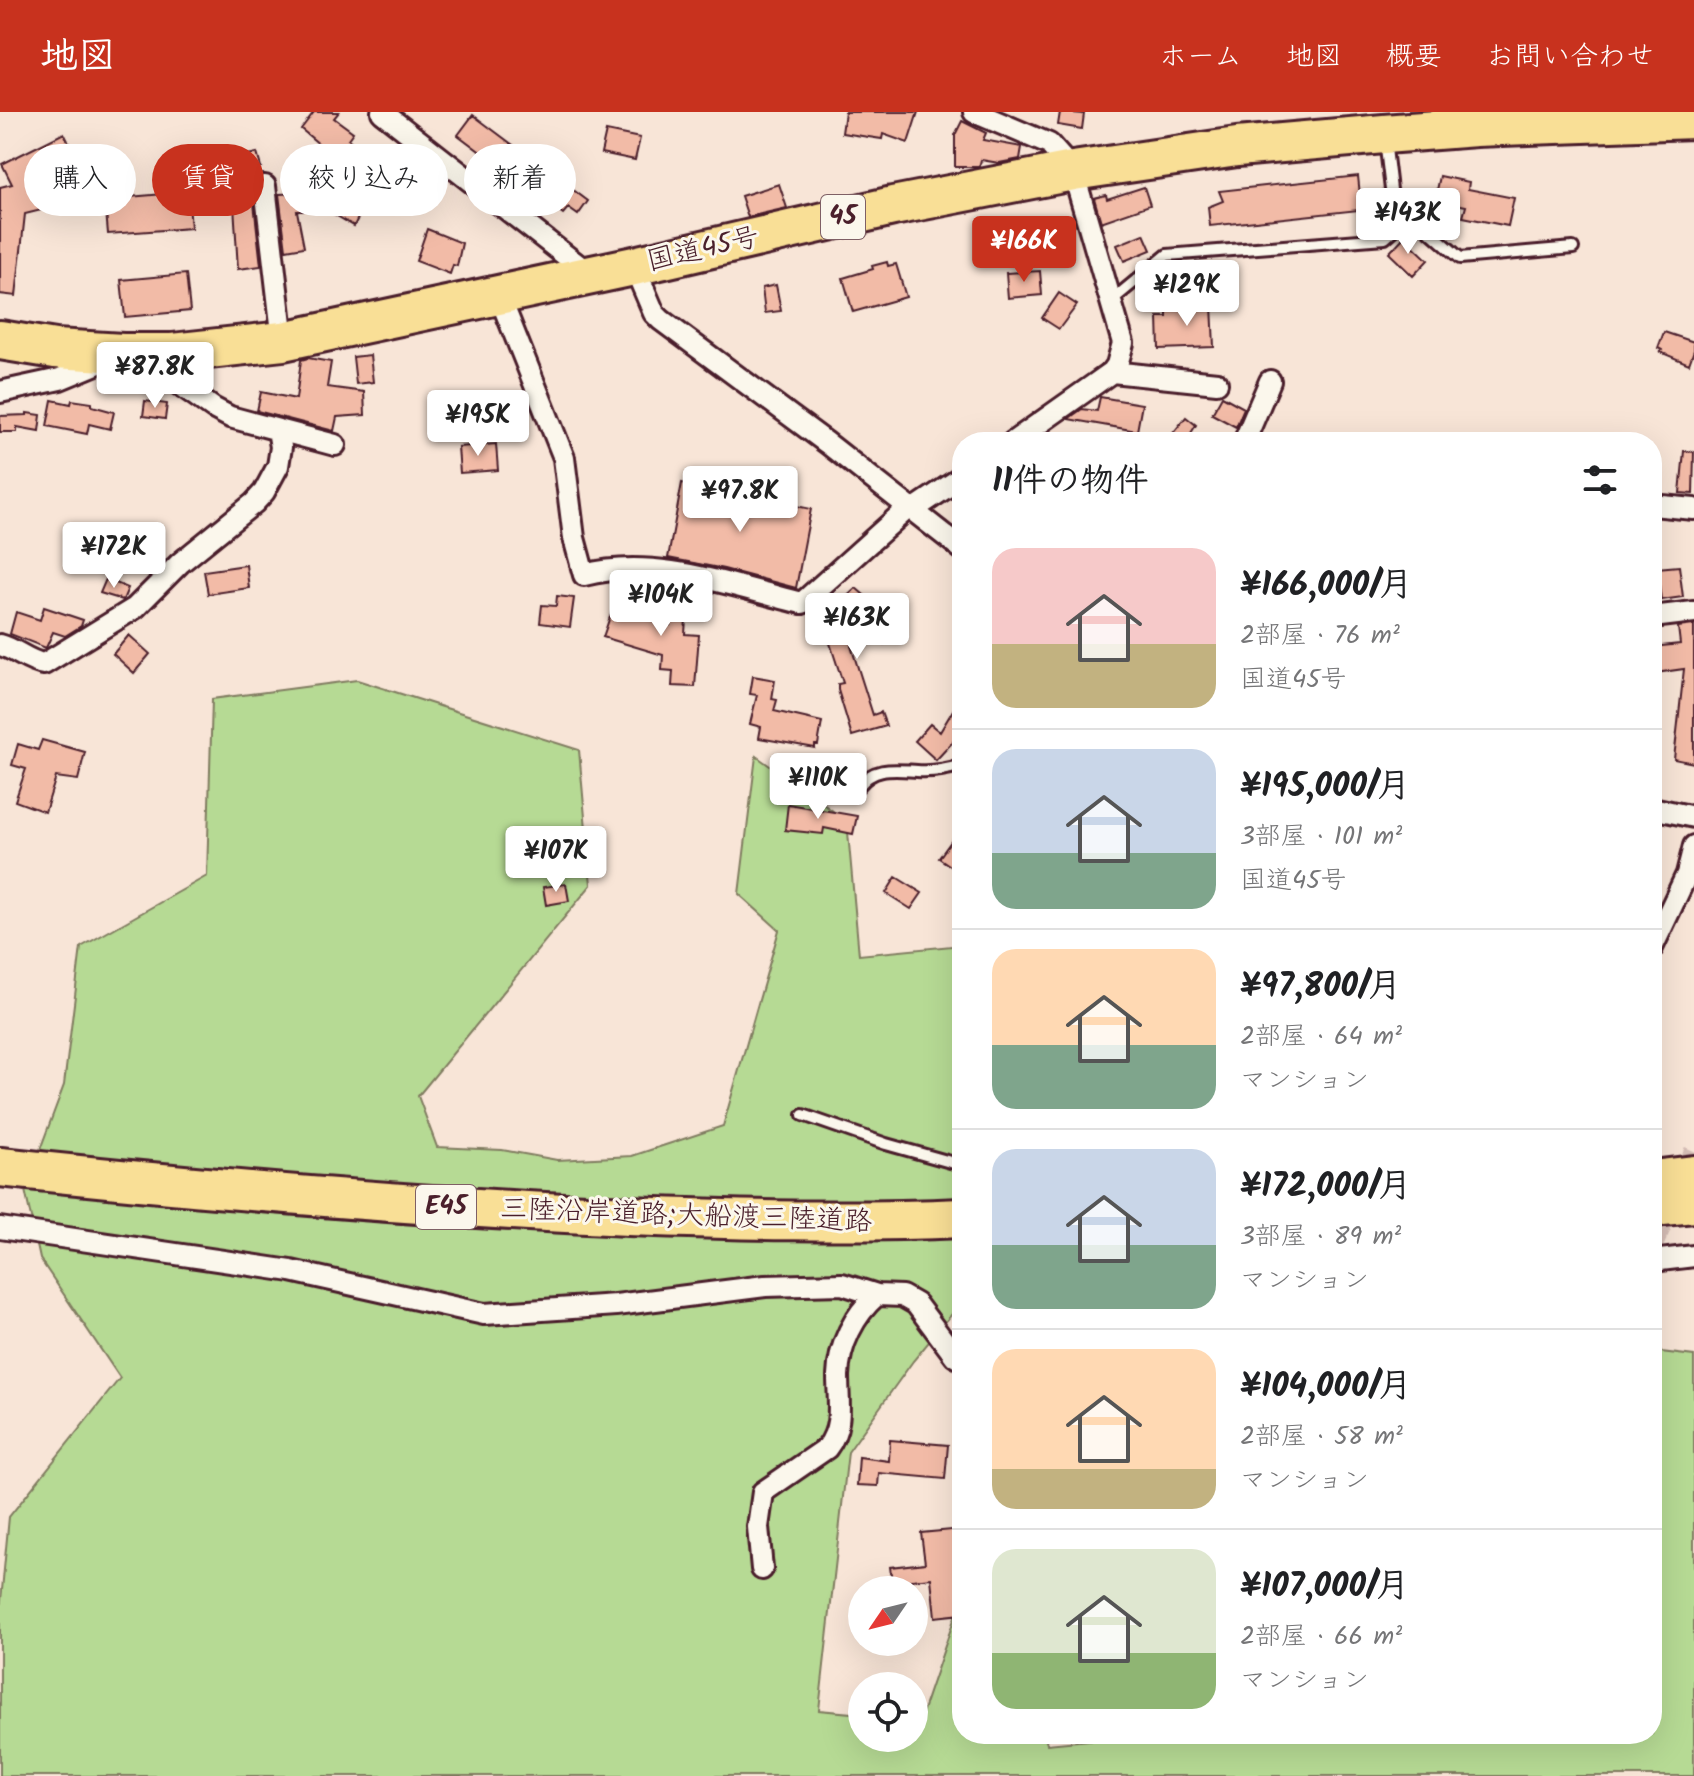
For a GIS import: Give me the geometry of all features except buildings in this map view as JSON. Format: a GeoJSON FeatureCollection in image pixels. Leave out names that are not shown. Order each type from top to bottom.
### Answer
{"type":"FeatureCollection","features":[{"type":"Feature","properties":{"kind":"highway","name":"国道45号"},"geometry":{"type":"LineString","coordinates":[[0,340],[55,349],[123,353],[172,353],[283,341],[592,276],[893,206],[1073,171],[1237,147],[1384,134],[1476,127],[1694,119]]}},
{"type":"Feature","properties":{"kind":"highway","name":"三陸沿岸道路;大船渡三陸道路"},"geometry":{"type":"LineString","coordinates":[[0,1167],[309,1197],[502,1211],[777,1222],[952,1218]]}},
{"type":"Feature","properties":{"kind":"highway"},"geometry":{"type":"LineString","coordinates":[[1662,1179],[1694,1175]]}},
{"type":"Feature","properties":{"kind":"highway"},"geometry":{"type":"LineString","coordinates":[[1662,1234],[1694,1203]]}},
{"type":"Feature","properties":{"kind":"highway","name":"三陸沿岸道路;大船渡三陸道路"},"geometry":{"type":"LineString","coordinates":[[893,1221],[952,1224]]}},
{"type":"Feature","properties":{"kind":"street"},"geometry":{"type":"LineString","coordinates":[[382,112],[592,276]]}},
{"type":"Feature","properties":{"kind":"street"},"geometry":{"type":"LineString","coordinates":[[974,112],[1024,122],[1073,171],[1123,343],[1117,364],[1026,432]]}},
{"type":"Feature","properties":{"kind":"street"},"geometry":{"type":"LineString","coordinates":[[265,186],[283,341]]}},
{"type":"Feature","properties":{"kind":"street"},"geometry":{"type":"LineString","coordinates":[[634,266],[654,313],[952,541]]}},
{"type":"Feature","properties":{"kind":"street"},"geometry":{"type":"LineString","coordinates":[[499,295],[564,462],[574,538],[584,575],[608,569],[656,568],[802,603],[911,509],[952,483]]}},
{"type":"Feature","properties":{"kind":"street"},"geometry":{"type":"LineString","coordinates":[[0,392],[60,379],[123,353],[171,378],[213,408],[280,439],[335,445]]}},
{"type":"Feature","properties":{"kind":"street"},"geometry":{"type":"LineString","coordinates":[[1117,364],[1217,383]]}},
{"type":"Feature","properties":{"kind":"street"},"geometry":{"type":"LineString","coordinates":[[1248,432],[1270,381]]}},
{"type":"Feature","properties":{"kind":"street"},"geometry":{"type":"LineString","coordinates":[[0,645],[44,664],[135,608],[180,563],[264,492],[278,466],[280,439]]}},
{"type":"Feature","properties":{"kind":"street"},"geometry":{"type":"LineString","coordinates":[[1662,506],[1694,509]]}},
{"type":"Feature","properties":{"kind":"street"},"geometry":{"type":"LineString","coordinates":[[1662,616],[1694,612]]}},
{"type":"Feature","properties":{"kind":"street"},"geometry":{"type":"LineString","coordinates":[[1662,810],[1694,817]]}},
{"type":"Feature","properties":{"kind":"street"},"geometry":{"type":"LineString","coordinates":[[1662,927],[1687,874],[1694,846]]}},
{"type":"Feature","properties":{"kind":"street"},"geometry":{"type":"LineString","coordinates":[[0,1228],[291,1271],[484,1314],[616,1305],[765,1286],[842,1284],[877,1295],[902,1296],[916,1304],[952,1352]]}},
{"type":"Feature","properties":{"kind":"street"},"geometry":{"type":"LineString","coordinates":[[1662,1246],[1694,1256]]}},
{"type":"Feature","properties":{"kind":"street"},"geometry":{"type":"LineString","coordinates":[[762,1569],[758,1527],[763,1492],[827,1448],[835,1438],[839,1422],[838,1372],[846,1338],[861,1309],[877,1295]]}},
{"type":"Feature","properties":{"kind":"lane"},"geometry":{"type":"LineString","coordinates":[[1384,134],[1392,198],[1460,258],[1573,248]]}},
{"type":"Feature","properties":{"kind":"lane"},"geometry":{"type":"LineString","coordinates":[[1110,301],[1167,255],[1385,238],[1411,215]]}},
{"type":"Feature","properties":{"kind":"lane"},"geometry":{"type":"LineString","coordinates":[[859,786],[866,776],[893,768],[919,772],[952,767]]}},
{"type":"Feature","properties":{"kind":"lane"},"geometry":{"type":"LineString","coordinates":[[803,1115],[952,1162]]}},
{"type":"Feature","properties":{"kind":"green space"},"geometry":{"type":"Polygon","coordinates":[[[357,680],[579,750],[591,885],[418,1096],[437,1147],[502,1150],[557,1160],[632,1156],[723,1126],[779,930],[739,894],[756,756],[847,821],[859,955],[952,946],[952,1314],[913,1361],[848,1452],[819,1710],[848,1713],[848,1752],[928,1752],[928,1696],[952,1625],[952,1744],[1662,1744],[1662,1352],[1694,1356],[1694,1776],[0,1776],[0,1611],[9,1517],[120,1378],[40,1259],[25,1190],[64,1085],[81,947],[207,876],[212,699],[357,680]]]}},
{"type":"Feature","properties":{"kind":"tunnel"},"geometry":{"type":"LineString","coordinates":[[1662,1225],[1694,1151]]}}]}
